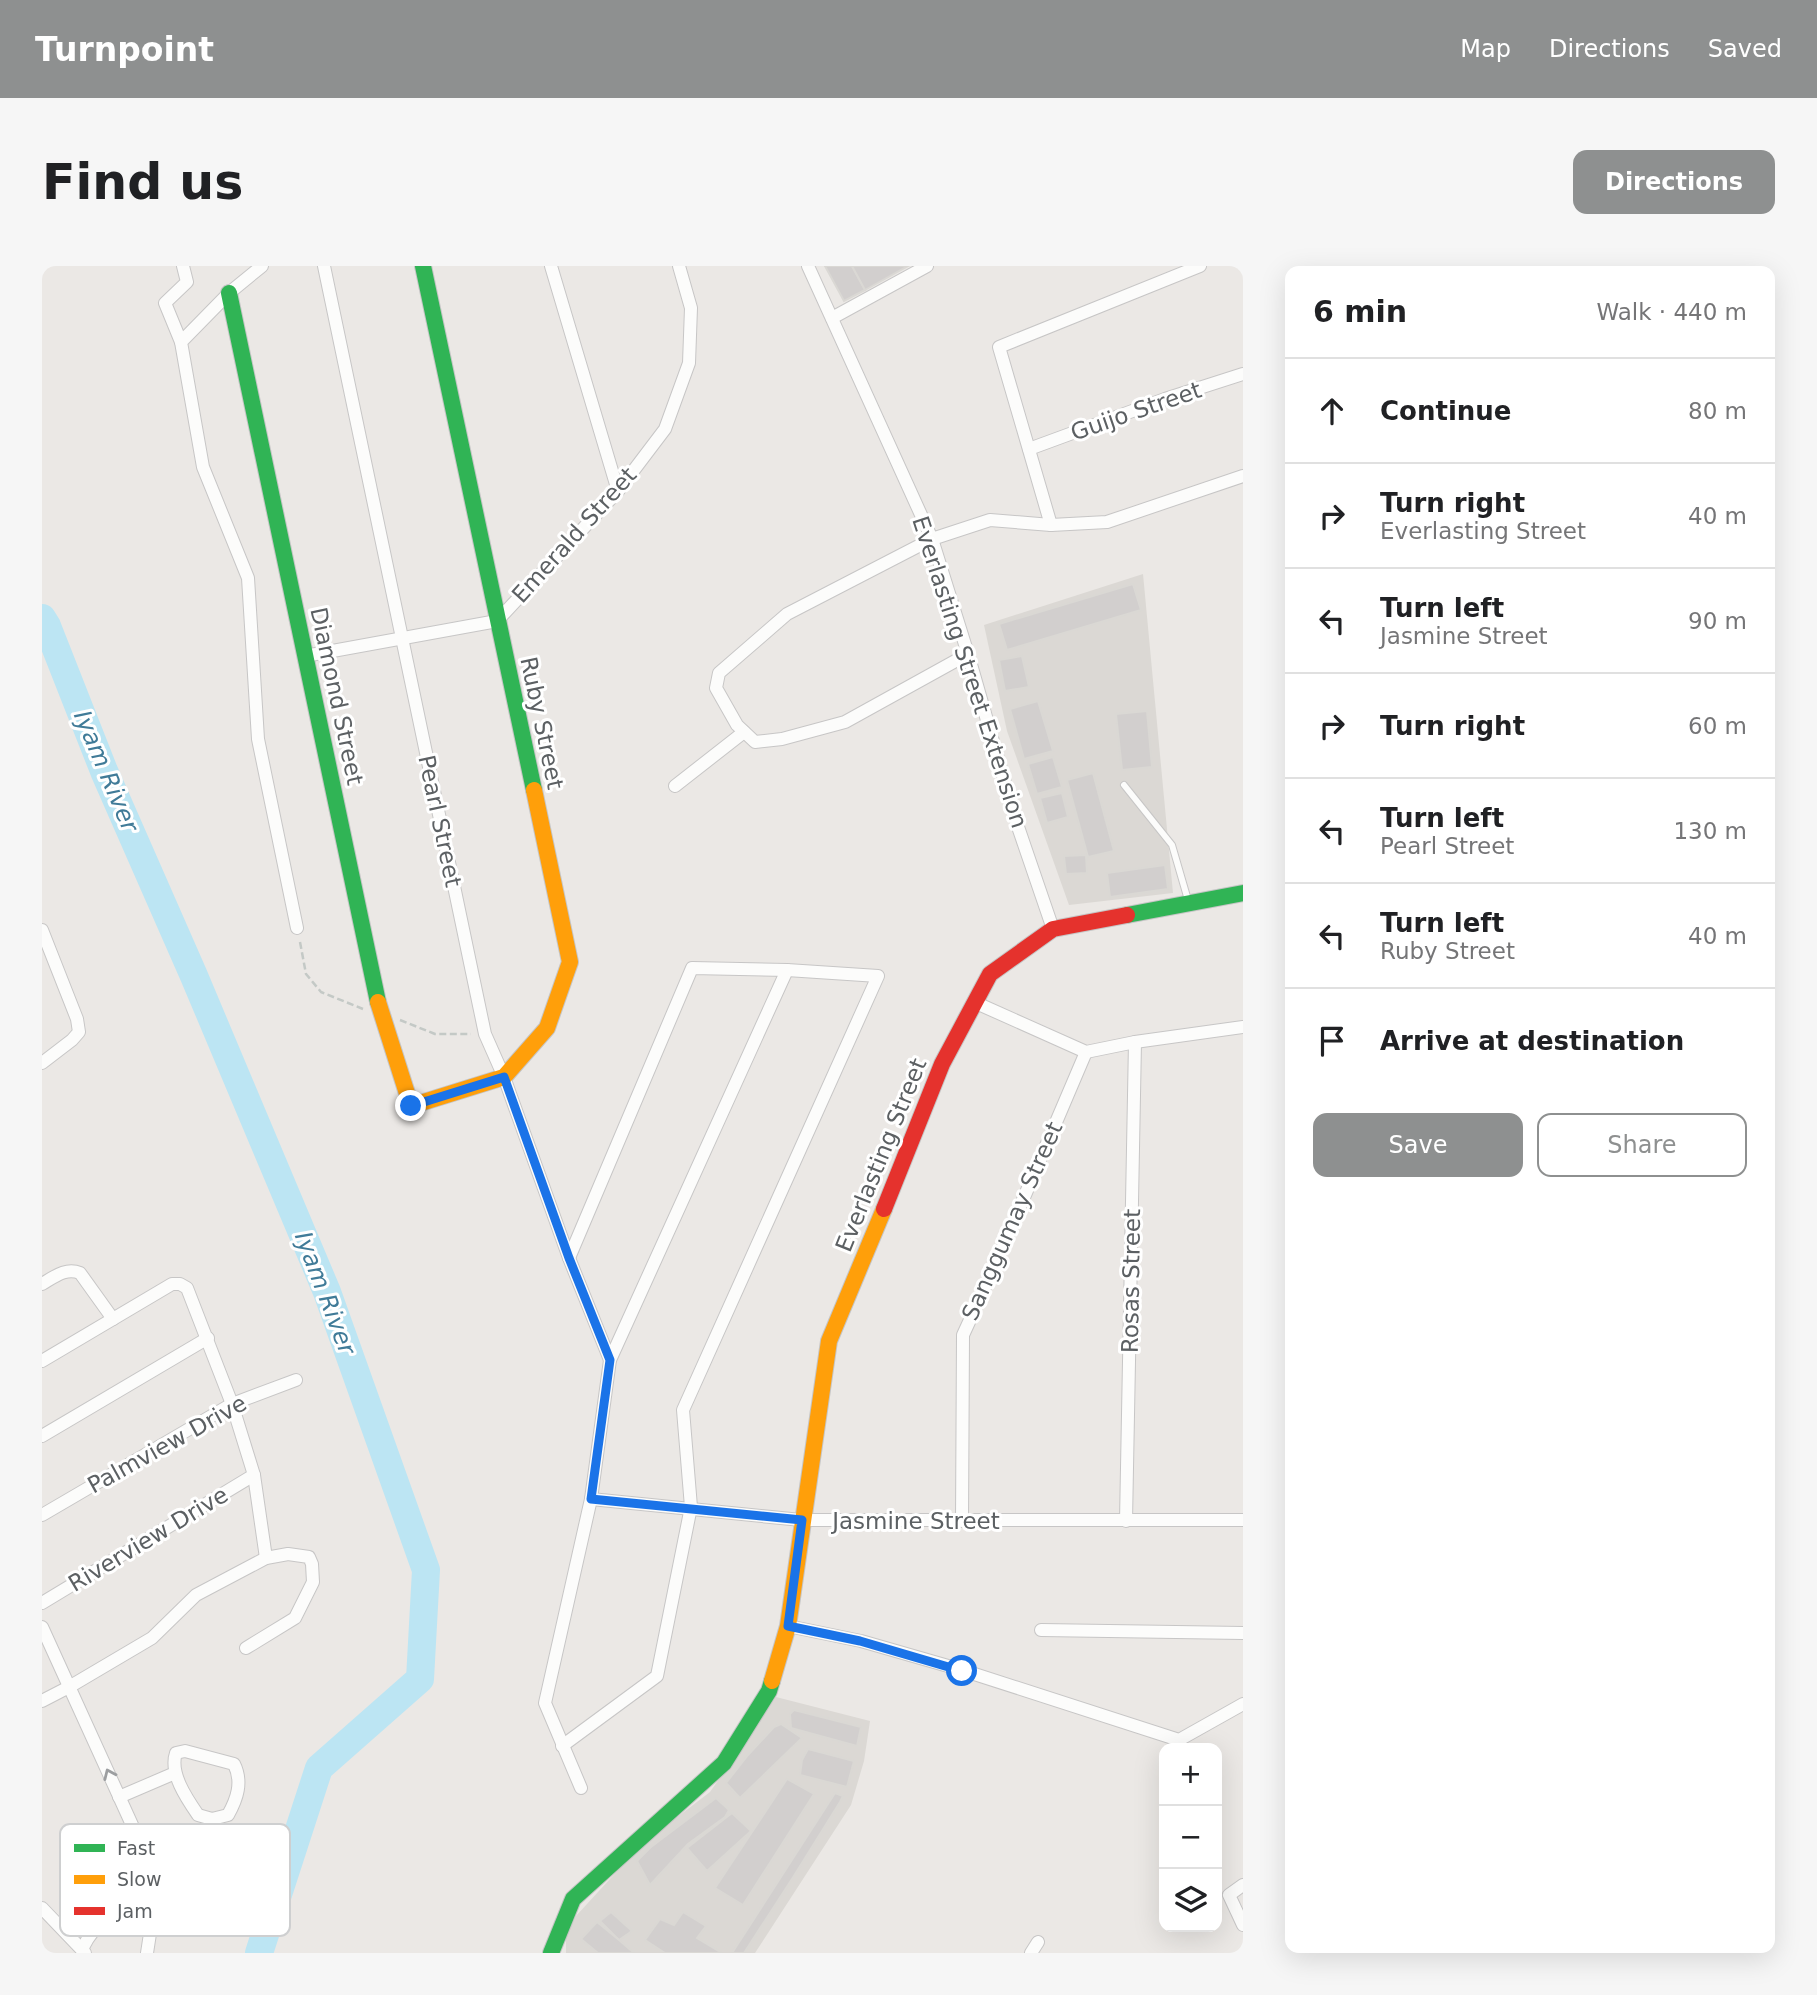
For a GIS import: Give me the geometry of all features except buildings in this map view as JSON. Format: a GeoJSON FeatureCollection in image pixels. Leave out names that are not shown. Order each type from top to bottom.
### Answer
{"type":"FeatureCollection","features":[{"type":"Feature","properties":{"kind":"street"},"geometry":{"type":"LineString","coordinates":[[183,266],[187,282],[165,303],[181,342],[203,467],[248,578],[258,739],[298,928]]}},
{"type":"Feature","properties":{"kind":"street"},"geometry":{"type":"LineString","coordinates":[[181,342],[229,293],[262,266]]}},
{"type":"Feature","properties":{"kind":"street","name":"Pearl Street"},"geometry":{"type":"LineString","coordinates":[[324,266],[485,1034],[504,1077],[569,1258],[610,1360]]}},
{"type":"Feature","properties":{"kind":"street","name":"Ruby Street"},"geometry":{"type":"LineString","coordinates":[[423,266],[570,962],[547,1028],[504,1077]]}},
{"type":"Feature","properties":{"kind":"street"},"geometry":{"type":"LineString","coordinates":[[551,266],[618,491]]}},
{"type":"Feature","properties":{"kind":"street","name":"Emerald Street"},"geometry":{"type":"LineString","coordinates":[[306,656],[496,621],[618,491],[665,429],[689,363],[691,308],[679,266]]}},
{"type":"Feature","properties":{"kind":"street","name":"Everlasting Street Extension"},"geometry":{"type":"LineString","coordinates":[[808,266],[932,539],[1015,818],[1053,929]]}},
{"type":"Feature","properties":{"kind":"street"},"geometry":{"type":"LineString","coordinates":[[832,318],[927,266]]}},
{"type":"Feature","properties":{"kind":"street"},"geometry":{"type":"LineString","coordinates":[[1051,525],[999,348],[1200,266]]}},
{"type":"Feature","properties":{"kind":"street","name":"Diamond Street"},"geometry":{"type":"LineString","coordinates":[[229,293],[381,1015],[411,1106],[504,1077]]}},
{"type":"Feature","properties":{"kind":"street","name":"Guijo Street"},"geometry":{"type":"LineString","coordinates":[[1029,449],[1243,374]]}},
{"type":"Feature","properties":{"kind":"street"},"geometry":{"type":"LineString","coordinates":[[968,654],[845,722],[782,739],[755,742],[737,725],[716,688],[719,673],[787,614],[932,539],[990,520],[1051,525],[1107,522],[1243,476]]}},
{"type":"Feature","properties":{"kind":"street"},"geometry":{"type":"LineString","coordinates":[[675,786],[744,732]]}},
{"type":"Feature","properties":{"kind":"street","name":"Everlasting Street"},"geometry":{"type":"LineString","coordinates":[[551,1953],[573,1899],[724,1763],[769,1691],[788,1626],[828,1340],[908,1152],[942,1064],[990,974],[1053,929],[1243,892]]}},
{"type":"Feature","properties":{"kind":"street"},"geometry":{"type":"LineString","coordinates":[[42,930],[78,1019],[79,1032],[42,1063]]}},
{"type":"Feature","properties":{"kind":"street"},"geometry":{"type":"LineString","coordinates":[[562,1746],[657,1676],[691,1507],[683,1410],[878,975],[692,968],[569,1258]]}},
{"type":"Feature","properties":{"kind":"street"},"geometry":{"type":"LineString","coordinates":[[581,1788],[545,1703],[591,1499],[610,1360],[787,970]]}},
{"type":"Feature","properties":{"kind":"street"},"geometry":{"type":"LineString","coordinates":[[974,1002],[1086,1052],[1135,1042],[1243,1027]]}},
{"type":"Feature","properties":{"kind":"street","name":"Rosas Street"},"geometry":{"type":"LineString","coordinates":[[1126,1521],[1135,1042]]}},
{"type":"Feature","properties":{"kind":"street","name":"Sanggumay Street"},"geometry":{"type":"LineString","coordinates":[[962,1521],[962,1335],[993,1270],[1086,1052]]}},
{"type":"Feature","properties":{"kind":"street"},"geometry":{"type":"LineString","coordinates":[[42,1284],[65,1272],[73,1270],[80,1273],[113,1319]]}},
{"type":"Feature","properties":{"kind":"street"},"geometry":{"type":"LineString","coordinates":[[42,1361],[172,1284],[187,1288],[232,1404],[254,1475],[266,1558]]}},
{"type":"Feature","properties":{"kind":"street"},"geometry":{"type":"LineString","coordinates":[[42,1436],[208,1338]]}},
{"type":"Feature","properties":{"kind":"street","name":"Palmview Drive"},"geometry":{"type":"LineString","coordinates":[[42,1516],[232,1404],[296,1380]]}},
{"type":"Feature","properties":{"kind":"street","name":"Riverview Drive"},"geometry":{"type":"LineString","coordinates":[[42,1603],[254,1475]]}},
{"type":"Feature","properties":{"kind":"street","name":"Jasmine Street"},"geometry":{"type":"LineString","coordinates":[[591,1499],[802,1520],[1243,1520]]}},
{"type":"Feature","properties":{"kind":"street"},"geometry":{"type":"LineString","coordinates":[[42,1701],[152,1639],[196,1595],[266,1558],[288,1554],[309,1557],[313,1582],[295,1618],[246,1648]]}},
{"type":"Feature","properties":{"kind":"street"},"geometry":{"type":"LineString","coordinates":[[788,1626],[873,1644],[1179,1740],[1243,1704]]}},
{"type":"Feature","properties":{"kind":"street"},"geometry":{"type":"LineString","coordinates":[[42,1627],[131,1824]]}},
{"type":"Feature","properties":{"kind":"street"},"geometry":{"type":"LineString","coordinates":[[1041,1630],[1243,1633]]}},
{"type":"Feature","properties":{"kind":"street"},"geometry":{"type":"LineString","coordinates":[[185,1751],[234,1764],[239,1773],[237,1799],[228,1815],[212,1819],[198,1815],[175,1773],[176,1754],[185,1751]]}},
{"type":"Feature","properties":{"kind":"street"},"geometry":{"type":"LineString","coordinates":[[119,1797],[175,1773]]}},
{"type":"Feature","properties":{"kind":"street"},"geometry":{"type":"LineString","coordinates":[[1243,1885],[1229,1895],[1243,1925]]}},
{"type":"Feature","properties":{"kind":"street"},"geometry":{"type":"LineString","coordinates":[[42,1908],[60,1926]]}},
{"type":"Feature","properties":{"kind":"street"},"geometry":{"type":"LineString","coordinates":[[69,1936],[84,1951]]}},
{"type":"Feature","properties":{"kind":"lane"},"geometry":{"type":"LineString","coordinates":[[1124,785],[1172,845],[1189,901]]}},
{"type":"Feature","properties":{"kind":"path"},"geometry":{"type":"LineString","coordinates":[[298,928],[306,974],[321,992],[341,1002],[413,1024],[435,1034],[485,1034]]}},
{"type":"Feature","properties":{"kind":"shaded area"},"geometry":{"type":"Polygon","coordinates":[[[1143,574],[1173,893],[1069,905],[1007,731],[984,625],[1143,574]]]}},
{"type":"Feature","properties":{"kind":"shaded area"},"geometry":{"type":"Polygon","coordinates":[[[776,1697],[870,1721],[864,1761],[851,1805],[755,1953],[566,1953],[566,1937],[576,1916],[642,1844],[710,1792],[776,1697]]]}},
{"type":"Feature","properties":{"kind":"waterway","name":"Iyam River"},"geometry":{"type":"LineString","coordinates":[[42,618],[104,771],[327,1292],[426,1570],[420,1679],[319,1768],[290,1857]]}},
{"type":"Feature","properties":{"kind":"waterway","name":"Iyam River"},"geometry":{"type":"LineString","coordinates":[[259,1953],[265,1936]]}},
{"type":"Feature","properties":{"kind":"traffic: fast"},"geometry":{"type":"LineString","coordinates":[[423,266],[534,790]]}},
{"type":"Feature","properties":{"kind":"traffic: fast"},"geometry":{"type":"LineString","coordinates":[[229,293],[378,1002]]}},
{"type":"Feature","properties":{"kind":"traffic: fast"},"geometry":{"type":"LineString","coordinates":[[1127,915],[1243,893]]}},
{"type":"Feature","properties":{"kind":"traffic: fast"},"geometry":{"type":"LineString","coordinates":[[551,1953],[573,1899],[724,1763],[769,1691],[772,1681]]}},
{"type":"Feature","properties":{"kind":"traffic: slow"},"geometry":{"type":"LineString","coordinates":[[378,1002],[411,1106],[504,1077],[547,1028],[570,962],[534,790]]}},
{"type":"Feature","properties":{"kind":"traffic: slow"},"geometry":{"type":"LineString","coordinates":[[772,1681],[788,1626],[829,1341],[884,1209]]}},
{"type":"Feature","properties":{"kind":"traffic: jam"},"geometry":{"type":"LineString","coordinates":[[884,1209],[942,1064],[990,974],[1053,929],[1127,915]]}},
{"type":"Feature","properties":{"kind":"route"},"geometry":{"type":"LineString","coordinates":[[411,1106],[504,1077],[569,1258],[610,1360],[591,1499],[802,1520],[788,1626],[860,1641],[962,1671]]}}]}
